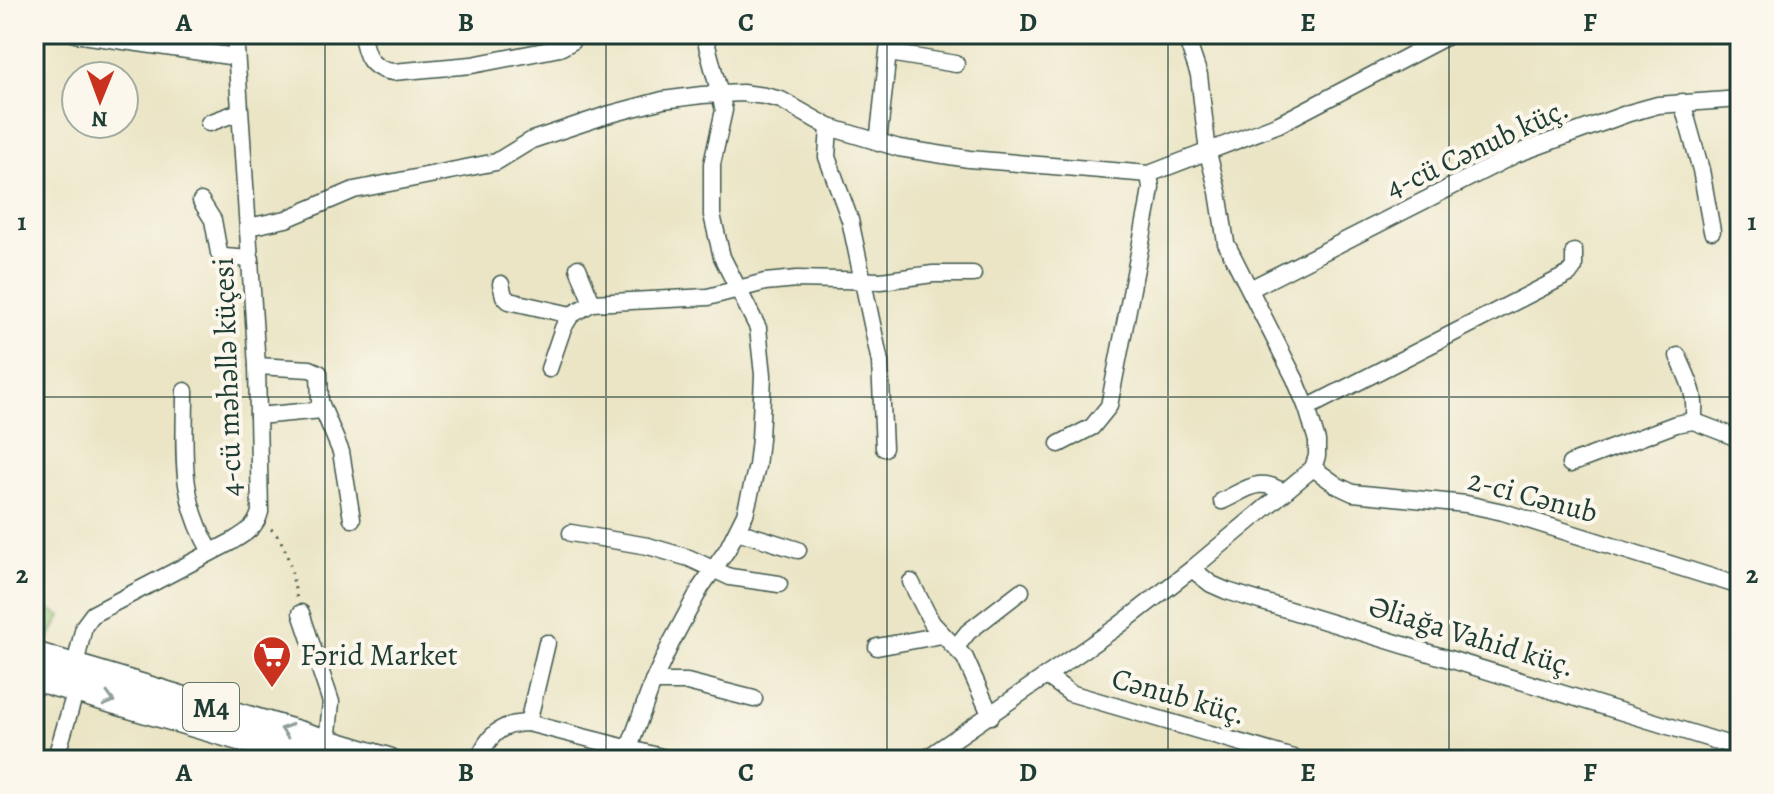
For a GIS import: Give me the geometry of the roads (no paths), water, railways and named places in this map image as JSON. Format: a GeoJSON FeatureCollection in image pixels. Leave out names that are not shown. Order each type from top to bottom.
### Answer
{"type":"FeatureCollection","features":[{"type":"Feature","properties":{"kind":"highway","name":"M4"},"geometry":{"type":"LineString","coordinates":[[34,654],[75,678],[321,751],[388,760]]}},
{"type":"Feature","properties":{"kind":"highway","name":"M4"},"geometry":{"type":"LineString","coordinates":[[34,678],[75,678]]}},
{"type":"Feature","properties":{"kind":"street"},"geometry":{"type":"LineString","coordinates":[[75,34],[236,57]]}},
{"type":"Feature","properties":{"kind":"street","name":"4-cü məhəllə küçesi"},"geometry":{"type":"LineString","coordinates":[[60,759],[84,626],[93,614],[246,533],[257,521],[261,497],[257,366],[235,34]]}},
{"type":"Feature","properties":{"kind":"street"},"geometry":{"type":"LineString","coordinates":[[362,34],[368,60],[381,70],[393,72],[472,65],[560,48],[571,42],[576,34]]}},
{"type":"Feature","properties":{"kind":"street"},"geometry":{"type":"LineString","coordinates":[[629,748],[653,682],[701,587],[745,514],[757,466],[763,375],[758,328],[719,248],[712,215],[712,164],[723,123],[722,94],[704,34]]}},
{"type":"Feature","properties":{"kind":"street"},"geometry":{"type":"LineString","coordinates":[[878,143],[890,34]]}},
{"type":"Feature","properties":{"kind":"street"},"geometry":{"type":"LineString","coordinates":[[924,760],[1117,627],[1313,468],[1317,441],[1307,408],[1226,243],[1208,153],[1199,75],[1185,34]]}},
{"type":"Feature","properties":{"kind":"street"},"geometry":{"type":"LineString","coordinates":[[248,227],[286,219],[354,190],[496,162],[532,140],[607,115],[683,97],[722,94],[781,100],[829,127],[878,143],[969,159],[1149,174],[1279,124],[1451,34]]}},
{"type":"Feature","properties":{"kind":"street"},"geometry":{"type":"LineString","coordinates":[[889,53],[956,64]]}},
{"type":"Feature","properties":{"kind":"street","name":"4-cü Cənub küç."},"geometry":{"type":"LineString","coordinates":[[1250,289],[1516,154],[1658,105],[1740,99]]}},
{"type":"Feature","properties":{"kind":"street"},"geometry":{"type":"LineString","coordinates":[[1682,102],[1701,170],[1712,231]]}},
{"type":"Feature","properties":{"kind":"street"},"geometry":{"type":"LineString","coordinates":[[209,123],[239,112]]}},
{"type":"Feature","properties":{"kind":"street"},"geometry":{"type":"LineString","coordinates":[[829,127],[827,157],[850,220],[883,380],[884,448]]}},
{"type":"Feature","properties":{"kind":"street"},"geometry":{"type":"LineString","coordinates":[[1059,444],[1092,427],[1109,406],[1148,207],[1151,188],[1149,174]]}},
{"type":"Feature","properties":{"kind":"street"},"geometry":{"type":"LineString","coordinates":[[201,201],[213,220],[219,253],[224,257],[251,259]]}},
{"type":"Feature","properties":{"kind":"street"},"geometry":{"type":"LineString","coordinates":[[1307,408],[1569,274],[1574,267],[1574,252]]}},
{"type":"Feature","properties":{"kind":"street"},"geometry":{"type":"LineString","coordinates":[[578,268],[592,303]]}},
{"type":"Feature","properties":{"kind":"street"},"geometry":{"type":"LineString","coordinates":[[549,369],[563,328],[571,315],[592,303],[708,297],[765,282],[797,279],[863,282],[933,274],[973,274]]}},
{"type":"Feature","properties":{"kind":"street"},"geometry":{"type":"LineString","coordinates":[[501,284],[509,301],[571,315]]}},
{"type":"Feature","properties":{"kind":"street"},"geometry":{"type":"LineString","coordinates":[[1678,356],[1694,392],[1696,408],[1693,421]]}},
{"type":"Feature","properties":{"kind":"street"},"geometry":{"type":"LineString","coordinates":[[257,366],[310,369],[319,373],[322,410],[341,452],[352,519]]}},
{"type":"Feature","properties":{"kind":"street"},"geometry":{"type":"LineString","coordinates":[[185,391],[188,499],[211,552]]}},
{"type":"Feature","properties":{"kind":"street"},"geometry":{"type":"LineString","coordinates":[[258,416],[322,410]]}},
{"type":"Feature","properties":{"kind":"street"},"geometry":{"type":"LineString","coordinates":[[1570,464],[1676,424],[1693,421],[1740,439]]}},
{"type":"Feature","properties":{"kind":"street","name":"2-ci Cənub"},"geometry":{"type":"LineString","coordinates":[[1313,468],[1353,493],[1466,504],[1503,512],[1740,586]]}},
{"type":"Feature","properties":{"kind":"street"},"geometry":{"type":"LineString","coordinates":[[1222,501],[1266,483],[1284,493]]}},
{"type":"Feature","properties":{"kind":"street"},"geometry":{"type":"LineString","coordinates":[[737,531],[798,550]]}},
{"type":"Feature","properties":{"kind":"street"},"geometry":{"type":"LineString","coordinates":[[571,533],[648,546],[748,581],[779,584]]}},
{"type":"Feature","properties":{"kind":"street","name":"Əliağa Vahid küç."},"geometry":{"type":"LineString","coordinates":[[1192,569],[1211,584],[1227,591],[1740,748]]}},
{"type":"Feature","properties":{"kind":"street"},"geometry":{"type":"LineString","coordinates":[[911,582],[932,623],[965,658],[991,716]]}},
{"type":"Feature","properties":{"kind":"street"},"geometry":{"type":"LineString","coordinates":[[956,647],[968,632],[1021,591]]}},
{"type":"Feature","properties":{"kind":"street"},"geometry":{"type":"LineString","coordinates":[[301,613],[331,702],[321,751]]}},
{"type":"Feature","properties":{"kind":"street"},"geometry":{"type":"LineString","coordinates":[[877,647],[942,635]]}},
{"type":"Feature","properties":{"kind":"street"},"geometry":{"type":"LineString","coordinates":[[528,723],[547,643]]}},
{"type":"Feature","properties":{"kind":"street","name":"Cənub küç."},"geometry":{"type":"LineString","coordinates":[[1047,676],[1070,693],[1300,760]]}},
{"type":"Feature","properties":{"kind":"street"},"geometry":{"type":"LineString","coordinates":[[653,682],[687,682],[754,699]]}},
{"type":"Feature","properties":{"kind":"street"},"geometry":{"type":"LineString","coordinates":[[478,760],[492,734],[503,726],[528,723],[673,760]]}},
{"type":"Feature","properties":{"kind":"place","name":"Fərid Market"},"geometry":{"type":"Point","coordinates":[272,689]}}]}
